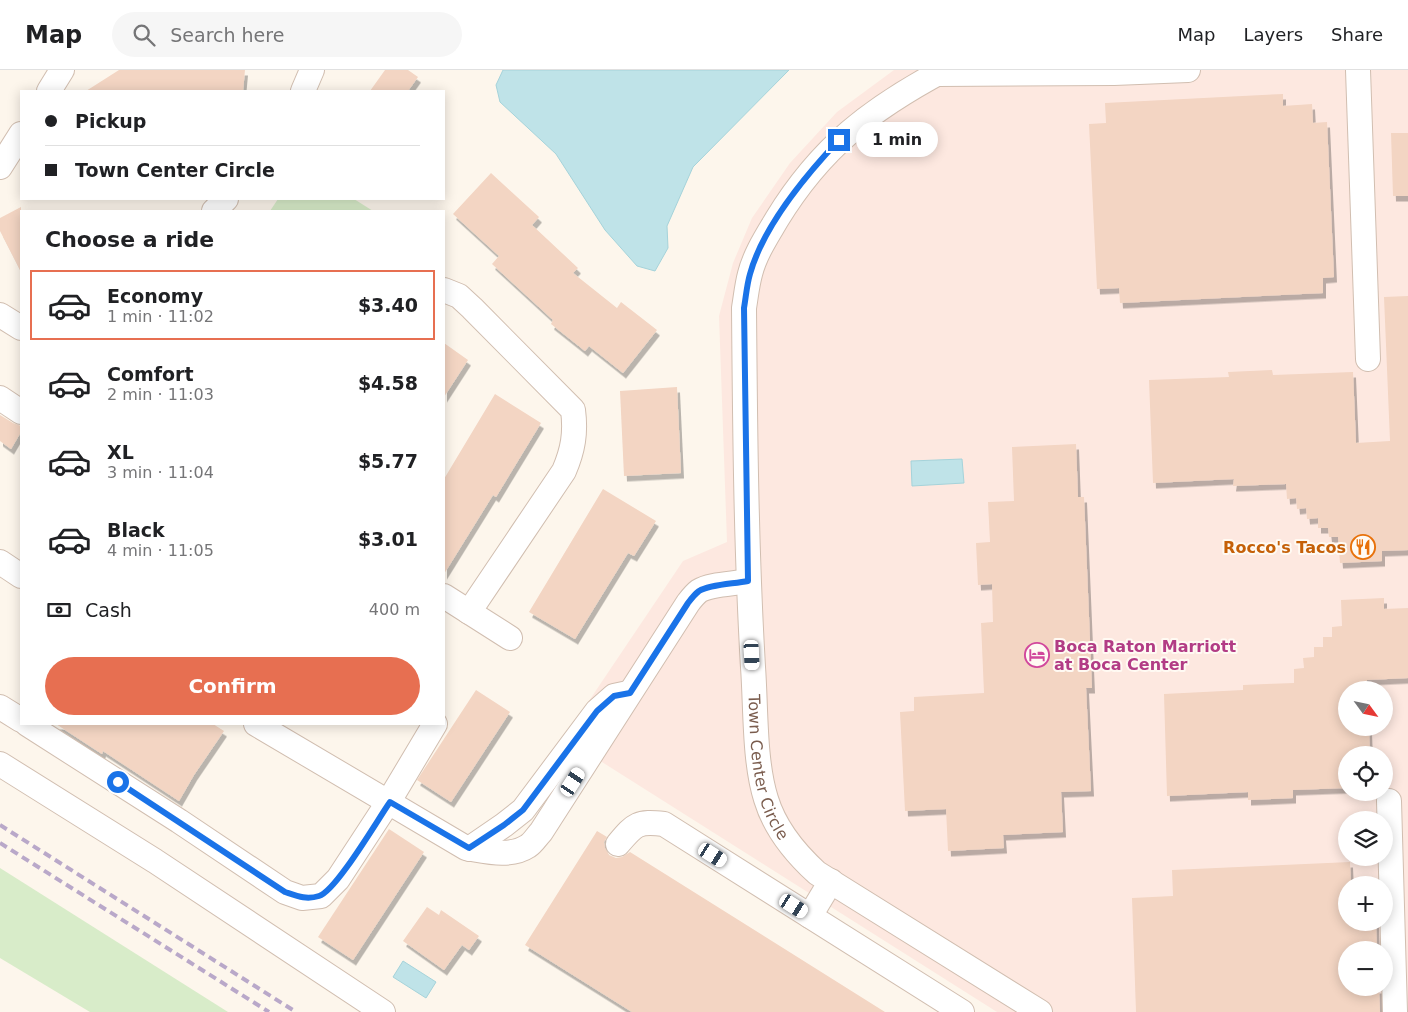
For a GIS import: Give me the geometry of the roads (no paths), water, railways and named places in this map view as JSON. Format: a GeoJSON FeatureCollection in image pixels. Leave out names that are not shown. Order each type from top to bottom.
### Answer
{"type":"FeatureCollection","features":[{"type":"Feature","properties":{"kind":"street"},"geometry":{"type":"LineString","coordinates":[[50,90],[62,70]]}},
{"type":"Feature","properties":{"kind":"street"},"geometry":{"type":"LineString","coordinates":[[303,90],[312,70]]}},
{"type":"Feature","properties":{"kind":"street","name":"Town Center Circle"},"geometry":{"type":"LineString","coordinates":[[1040,1012],[817,873],[804,861],[782,834],[767,802],[759,767],[748,581],[744,308],[750,273],[764,242],[786,206],[812,170],[839,140],[873,112],[940,72],[1114,73],[1188,70]]}},
{"type":"Feature","properties":{"kind":"street"},"geometry":{"type":"LineString","coordinates":[[1358,70],[1368,359]]}},
{"type":"Feature","properties":{"kind":"street"},"geometry":{"type":"LineString","coordinates":[[0,167],[20,136]]}},
{"type":"Feature","properties":{"kind":"street"},"geometry":{"type":"LineString","coordinates":[[215,210],[225,200]]}},
{"type":"Feature","properties":{"kind":"street"},"geometry":{"type":"LineString","coordinates":[[445,290],[459,296],[472,308],[573,410],[575,427],[571,456],[564,471],[469,612]]}},
{"type":"Feature","properties":{"kind":"street"},"geometry":{"type":"LineString","coordinates":[[0,315],[20,327]]}},
{"type":"Feature","properties":{"kind":"street"},"geometry":{"type":"LineString","coordinates":[[0,398],[20,411]]}},
{"type":"Feature","properties":{"kind":"street"},"geometry":{"type":"LineString","coordinates":[[0,562],[20,575]]}},
{"type":"Feature","properties":{"kind":"street"},"geometry":{"type":"LineString","coordinates":[[258,725],[469,848],[493,853],[514,851],[528,846],[542,832],[688,603],[699,591],[713,586],[731,585],[748,581]]}},
{"type":"Feature","properties":{"kind":"street"},"geometry":{"type":"LineString","coordinates":[[445,597],[510,638]]}},
{"type":"Feature","properties":{"kind":"street"},"geometry":{"type":"LineString","coordinates":[[469,848],[523,810],[597,711],[614,696],[630,693]]}},
{"type":"Feature","properties":{"kind":"street"},"geometry":{"type":"LineString","coordinates":[[0,707],[20,719]]}},
{"type":"Feature","properties":{"kind":"street"},"geometry":{"type":"LineString","coordinates":[[28,725],[179,821],[285,892],[302,898],[321,896],[338,879],[390,802],[434,725]]}},
{"type":"Feature","properties":{"kind":"street"},"geometry":{"type":"LineString","coordinates":[[0,764],[155,861],[383,1012]]}},
{"type":"Feature","properties":{"kind":"street"},"geometry":{"type":"LineString","coordinates":[[1389,801],[1395,1012]]}},
{"type":"Feature","properties":{"kind":"street"},"geometry":{"type":"LineString","coordinates":[[523,810],[528,822],[542,832]]}},
{"type":"Feature","properties":{"kind":"street"},"geometry":{"type":"LineString","coordinates":[[618,844],[631,829],[644,822],[664,824],[962,1012]]}},
{"type":"Feature","properties":{"kind":"street"},"geometry":{"type":"LineString","coordinates":[[810,916],[831,881]]}},
{"type":"Feature","properties":{"kind":"water"},"geometry":{"type":"Polygon","coordinates":[[[503,70],[789,70],[693,167],[667,226],[668,248],[655,271],[637,266],[605,230],[556,154],[500,102],[496,85],[503,70]]]}},
{"type":"Feature","properties":{"kind":"water"},"geometry":{"type":"Polygon","coordinates":[[[962,459],[964,483],[912,486],[911,461],[962,459]]]}},
{"type":"Feature","properties":{"kind":"water"},"geometry":{"type":"Polygon","coordinates":[[[403,961],[436,982],[426,998],[393,977],[403,961]]]}},
{"type":"Feature","properties":{"kind":"railway"},"geometry":{"type":"LineString","coordinates":[[0,825],[296,1012]]}},
{"type":"Feature","properties":{"kind":"railway"},"geometry":{"type":"LineString","coordinates":[[0,843],[269,1012]]}},
{"type":"Feature","properties":{"kind":"place","name":"Rocco's Tacos"},"geometry":{"type":"Point","coordinates":[1363,547]}},
{"type":"Feature","properties":{"kind":"place","name":"Boca Raton Marriott at Boca Center"},"geometry":{"type":"Point","coordinates":[1037,655]}}]}
